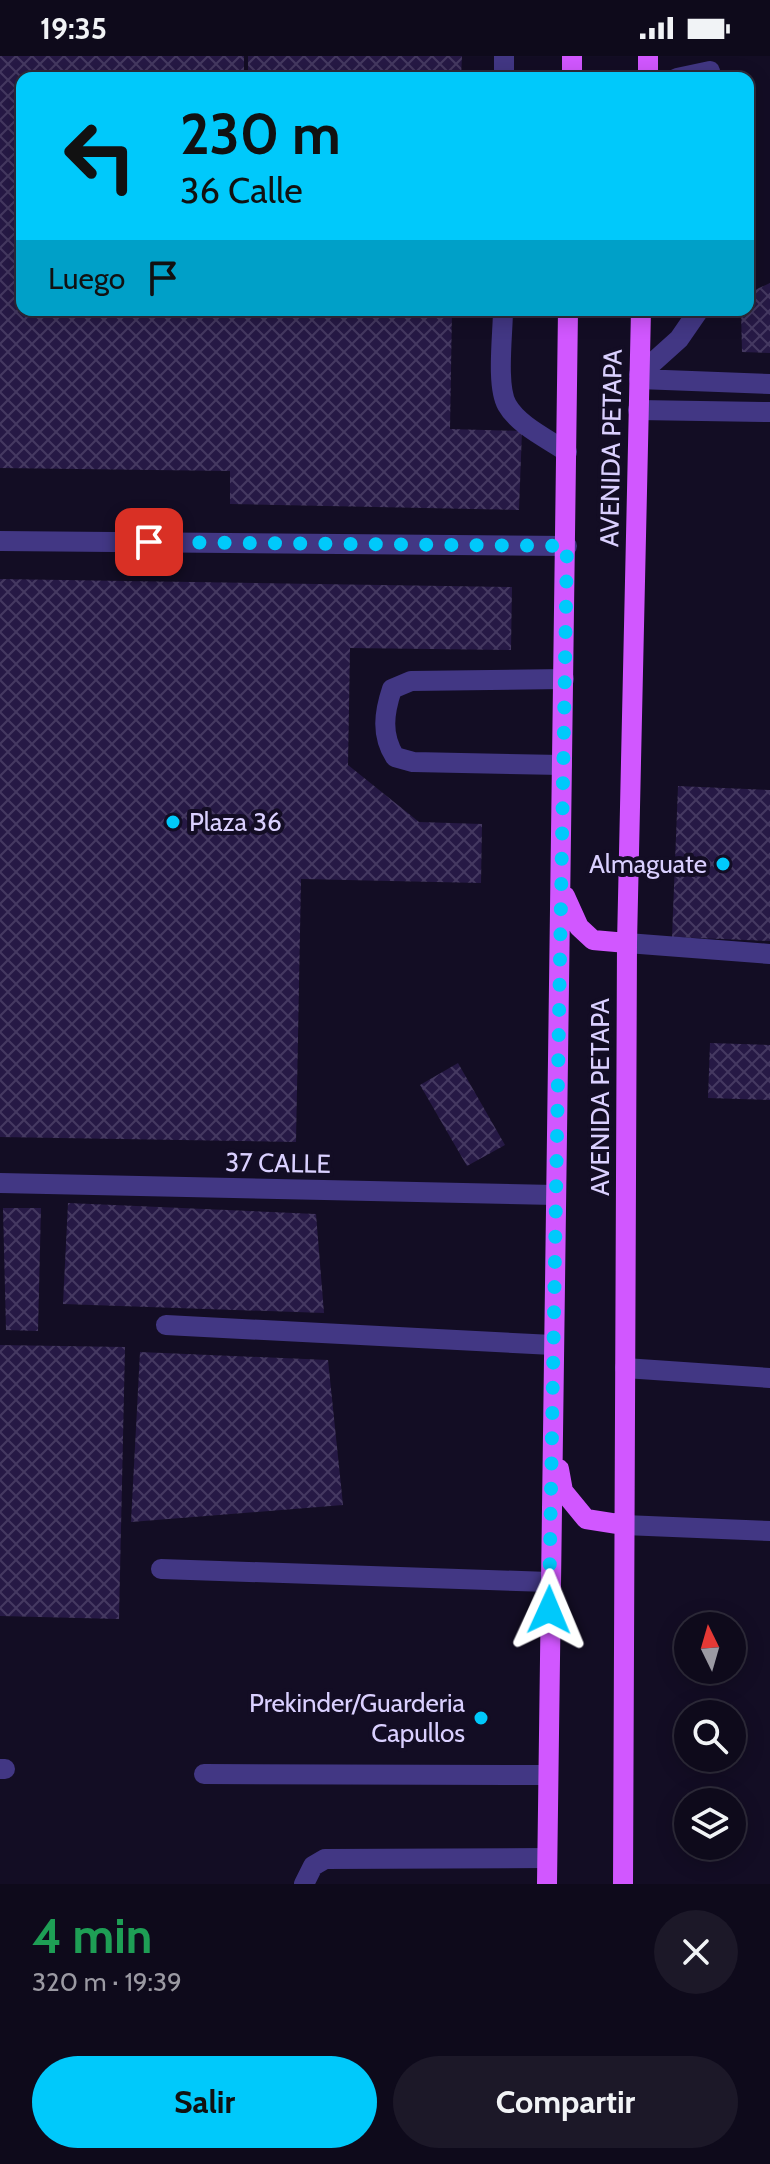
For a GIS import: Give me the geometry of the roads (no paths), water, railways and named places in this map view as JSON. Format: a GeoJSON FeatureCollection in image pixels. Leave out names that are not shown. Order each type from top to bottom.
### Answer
{"type":"FeatureCollection","features":[{"type":"Feature","properties":{"kind":"main road","name":"AVENIDA PETAPA"},"geometry":{"type":"LineString","coordinates":[[547,1884],[568,316]]}},
{"type":"Feature","properties":{"kind":"main road","name":"AVENIDA PETAPA"},"geometry":{"type":"LineString","coordinates":[[623,1884],[627,943],[641,316]]}},
{"type":"Feature","properties":{"kind":"main road"},"geometry":{"type":"LineString","coordinates":[[560,880],[570,912],[593,940],[627,943]]}},
{"type":"Feature","properties":{"kind":"main road"},"geometry":{"type":"LineString","coordinates":[[552,1438],[563,1491],[586,1519],[624,1525]]}},
{"type":"Feature","properties":{"kind":"street"},"geometry":{"type":"LineString","coordinates":[[503,316],[502,389],[506,404],[517,417],[567,452]]}},
{"type":"Feature","properties":{"kind":"street"},"geometry":{"type":"LineString","coordinates":[[639,377],[679,339],[695,316]]}},
{"type":"Feature","properties":{"kind":"street"},"geometry":{"type":"LineString","coordinates":[[639,377],[770,384]]}},
{"type":"Feature","properties":{"kind":"street"},"geometry":{"type":"LineString","coordinates":[[638,410],[770,412]]}},
{"type":"Feature","properties":{"kind":"street"},"geometry":{"type":"LineString","coordinates":[[0,541],[567,546]]}},
{"type":"Feature","properties":{"kind":"street"},"geometry":{"type":"LineString","coordinates":[[562,765],[413,762],[395,757],[386,744],[385,710],[392,689],[411,681],[564,679]]}},
{"type":"Feature","properties":{"kind":"street"},"geometry":{"type":"LineString","coordinates":[[627,943],[770,954]]}},
{"type":"Feature","properties":{"kind":"street","name":"37 CALLE"},"geometry":{"type":"LineString","coordinates":[[0,1183],[555,1195]]}},
{"type":"Feature","properties":{"kind":"street"},"geometry":{"type":"LineString","coordinates":[[166,1325],[553,1345]]}},
{"type":"Feature","properties":{"kind":"street"},"geometry":{"type":"LineString","coordinates":[[625,1368],[770,1378]]}},
{"type":"Feature","properties":{"kind":"street"},"geometry":{"type":"LineString","coordinates":[[624,1525],[770,1531]]}},
{"type":"Feature","properties":{"kind":"street"},"geometry":{"type":"LineString","coordinates":[[161,1569],[549,1582]]}},
{"type":"Feature","properties":{"kind":"street"},"geometry":{"type":"LineString","coordinates":[[204,1774],[548,1775]]}},
{"type":"Feature","properties":{"kind":"street"},"geometry":{"type":"LineString","coordinates":[[304,1884],[306,1875],[325,1859],[547,1858]]}},
{"type":"Feature","properties":{"kind":"place","name":"Plaza 36"},"geometry":{"type":"Point","coordinates":[173,822]}},
{"type":"Feature","properties":{"kind":"place","name":"Almaguate"},"geometry":{"type":"Point","coordinates":[723,864]}},
{"type":"Feature","properties":{"kind":"place","name":"Prekinder/Guarderia Capullos"},"geometry":{"type":"Point","coordinates":[481,1718]}}]}
